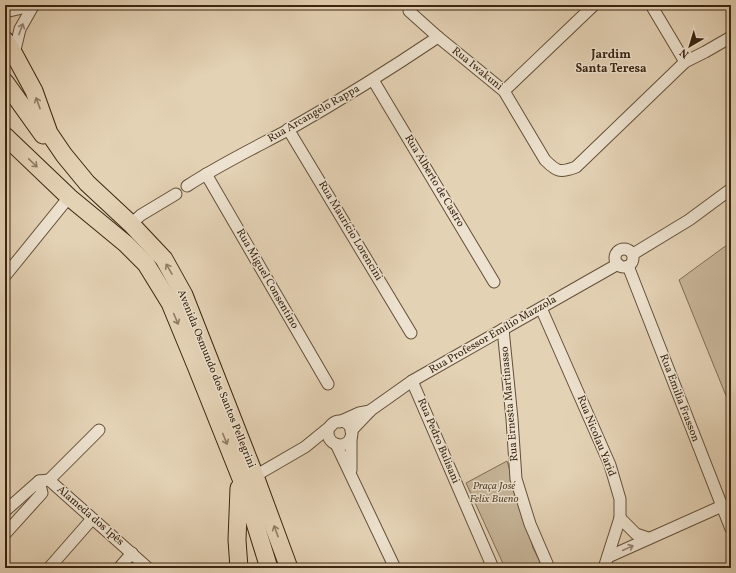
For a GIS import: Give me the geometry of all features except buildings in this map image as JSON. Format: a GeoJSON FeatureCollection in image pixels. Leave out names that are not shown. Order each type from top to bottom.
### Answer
{"type":"FeatureCollection","features":[{"type":"Feature","properties":{"kind":"main road","name":"Avenida Osmundo dos Santos Pellegrini"},"geometry":{"type":"LineString","coordinates":[[10,47],[34,91],[49,133],[64,155]]}},
{"type":"Feature","properties":{"kind":"main road"},"geometry":{"type":"LineString","coordinates":[[5,82],[37,125]]}},
{"type":"Feature","properties":{"kind":"main road","name":"Avenida Osmundo dos Santos Pellegrini"},"geometry":{"type":"LineString","coordinates":[[37,125],[87,183],[131,224],[164,259],[184,295],[248,478],[269,568]]}},
{"type":"Feature","properties":{"kind":"main road","name":"Avenida Osmundo dos Santos Pellegrini"},"geometry":{"type":"LineString","coordinates":[[37,125],[77,191],[111,232]]}},
{"type":"Feature","properties":{"kind":"main road","name":"Avenida Osmundo dos Santos Pellegrini"},"geometry":{"type":"LineString","coordinates":[[5,136],[68,197],[126,244],[146,264],[170,303],[289,568]]}},
{"type":"Feature","properties":{"kind":"main road"},"geometry":{"type":"LineString","coordinates":[[239,568],[237,540],[240,486],[248,478]]}},
{"type":"Feature","properties":{"kind":"street"},"geometry":{"type":"LineString","coordinates":[[504,91],[594,5]]}},
{"type":"Feature","properties":{"kind":"street"},"geometry":{"type":"LineString","coordinates":[[651,5],[685,62],[731,37]]}},
{"type":"Feature","properties":{"kind":"street"},"geometry":{"type":"LineString","coordinates":[[5,12],[34,6]]}},
{"type":"Feature","properties":{"kind":"street"},"geometry":{"type":"LineString","coordinates":[[10,47],[34,6]]}},
{"type":"Feature","properties":{"kind":"street","name":"Rua Iwakuni"},"geometry":{"type":"LineString","coordinates":[[409,11],[438,37],[504,91],[546,160],[555,169],[564,171],[576,167],[685,62]]}},
{"type":"Feature","properties":{"kind":"street","name":"Rua Arcangelo Rappa"},"geometry":{"type":"LineString","coordinates":[[187,186],[374,80],[438,37]]}},
{"type":"Feature","properties":{"kind":"street","name":"Rua Alberto de Castro"},"geometry":{"type":"LineString","coordinates":[[374,80],[494,282]]}},
{"type":"Feature","properties":{"kind":"street","name":"Rua Maurício Lorencini"},"geometry":{"type":"LineString","coordinates":[[288,130],[411,333]]}},
{"type":"Feature","properties":{"kind":"street","name":"Rua Miguel Consentino"},"geometry":{"type":"LineString","coordinates":[[206,174],[328,384]]}},
{"type":"Feature","properties":{"kind":"street"},"geometry":{"type":"LineString","coordinates":[[633,254],[689,220],[731,189]]}},
{"type":"Feature","properties":{"kind":"street"},"geometry":{"type":"LineString","coordinates":[[131,224],[141,215],[176,194]]}},
{"type":"Feature","properties":{"kind":"street"},"geometry":{"type":"LineString","coordinates":[[5,276],[68,197]]}},
{"type":"Feature","properties":{"kind":"street"},"geometry":{"type":"LineString","coordinates":[[628,249],[633,254],[633,260],[623,265],[616,255],[619,250],[628,249]]}},
{"type":"Feature","properties":{"kind":"street","name":"Rua Professor Emílio Mazzola"},"geometry":{"type":"LineString","coordinates":[[351,434],[371,410],[412,381],[541,308],[623,265]]}},
{"type":"Feature","properties":{"kind":"street","name":"Rua Emilia Frasson"},"geometry":{"type":"LineString","coordinates":[[623,265],[731,529]]}},
{"type":"Feature","properties":{"kind":"street","name":"Rua Nicolau Yarid"},"geometry":{"type":"LineString","coordinates":[[541,308],[610,465],[620,499],[620,518],[604,568]]}},
{"type":"Feature","properties":{"kind":"street","name":"Rua Ernesta Martinasso"},"geometry":{"type":"LineString","coordinates":[[503,329],[513,425],[516,479],[530,524],[549,568]]}},
{"type":"Feature","properties":{"kind":"street","name":"Rua Pedro Bulisani"},"geometry":{"type":"LineString","coordinates":[[412,381],[493,568]]}},
{"type":"Feature","properties":{"kind":"street","name":"Rua Professor Emílio Mazzola"},"geometry":{"type":"LineString","coordinates":[[248,478],[305,448],[335,423],[359,413],[371,410]]}},
{"type":"Feature","properties":{"kind":"street"},"geometry":{"type":"LineString","coordinates":[[350,473],[350,428],[345,423],[335,423],[328,431],[329,438],[334,443],[350,473],[395,568]]}},
{"type":"Feature","properties":{"kind":"street","name":"Alameda dos Ipês"},"geometry":{"type":"LineString","coordinates":[[5,511],[44,481],[99,430]]}},
{"type":"Feature","properties":{"kind":"street"},"geometry":{"type":"LineString","coordinates":[[334,443],[346,443],[351,434]]}},
{"type":"Feature","properties":{"kind":"street","name":"Rua Professor Emílio Mazzola"},"geometry":{"type":"LineString","coordinates":[[305,448],[334,443]]}},
{"type":"Feature","properties":{"kind":"street"},"geometry":{"type":"LineString","coordinates":[[5,534],[42,493],[44,481]]}},
{"type":"Feature","properties":{"kind":"street","name":"Alameda dos Ipês"},"geometry":{"type":"LineString","coordinates":[[44,481],[92,519],[148,568]]}},
{"type":"Feature","properties":{"kind":"street"},"geometry":{"type":"LineString","coordinates":[[608,557],[722,506]]}},
{"type":"Feature","properties":{"kind":"street"},"geometry":{"type":"LineString","coordinates":[[620,518],[636,534],[648,538]]}},
{"type":"Feature","properties":{"kind":"street"},"geometry":{"type":"LineString","coordinates":[[49,568],[92,519]]}},
{"type":"Feature","properties":{"kind":"street"},"geometry":{"type":"LineString","coordinates":[[119,568],[132,553]]}},
{"type":"Feature","properties":{"kind":"green space"},"geometry":{"type":"Polygon","coordinates":[[[731,242],[731,408],[679,280],[731,242]]]}},
{"type":"Feature","properties":{"kind":"green space","name":"Praça José Felix Bueno"},"geometry":{"type":"Polygon","coordinates":[[[507,461],[533,548],[543,568],[505,568],[466,483],[507,461]]]}},
{"type":"Feature","properties":{"kind":"district","name":"Jardim Santa Teresa"},"geometry":{"type":"Point","coordinates":[611,62]}}]}
